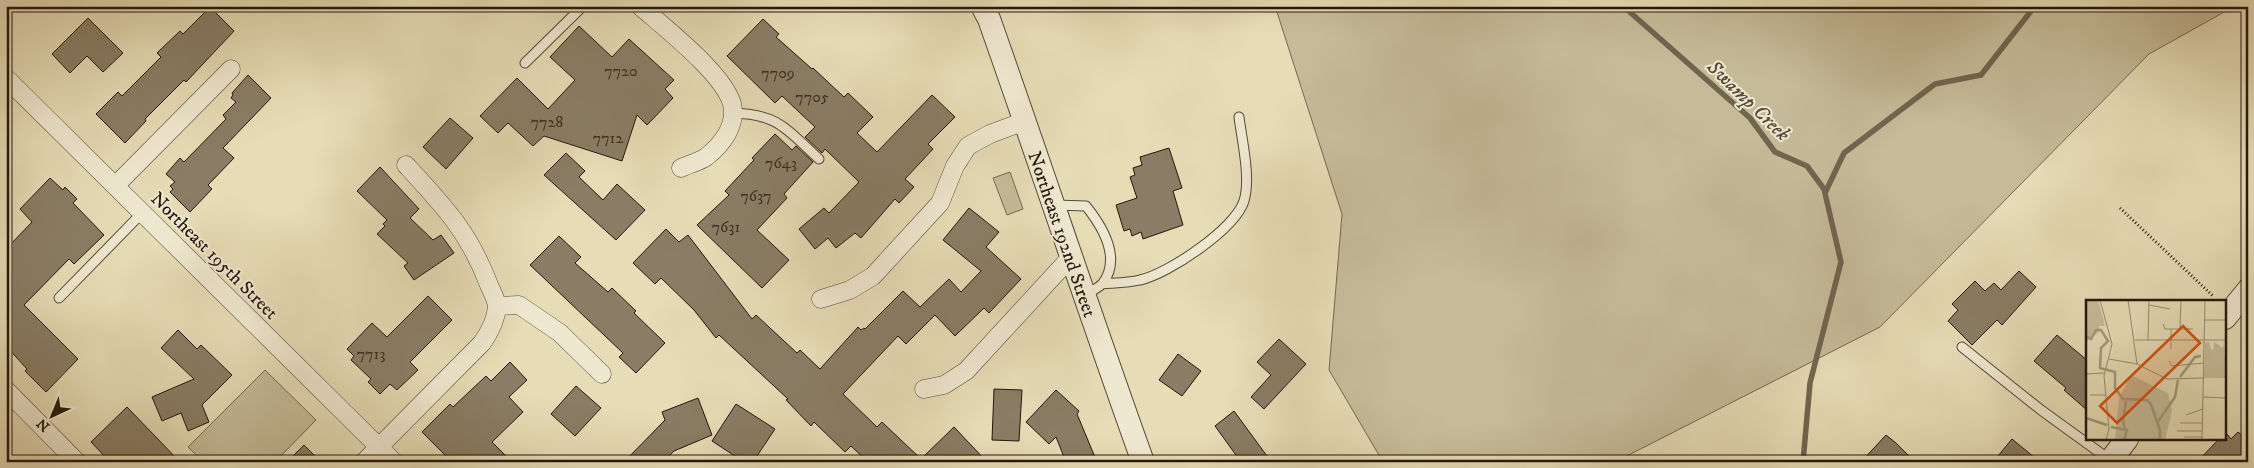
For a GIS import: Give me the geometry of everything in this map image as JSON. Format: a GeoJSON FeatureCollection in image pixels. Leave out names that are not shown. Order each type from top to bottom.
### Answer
{"type":"FeatureCollection","features":[{"type":"Feature","properties":{"kind":"street"},"geometry":{"type":"LineString","coordinates":[[640,6],[701,61],[723,85],[732,105],[730,126],[725,139],[705,158],[681,168]]}},
{"type":"Feature","properties":{"kind":"street","name":"Northeast 192nd Street"},"geometry":{"type":"LineString","coordinates":[[982,6],[989,19],[1025,121],[1070,258],[1093,290],[1143,462]]}},
{"type":"Feature","properties":{"kind":"street"},"geometry":{"type":"LineString","coordinates":[[115,186],[231,69]]}},
{"type":"Feature","properties":{"kind":"street","name":"Northeast 195th Street"},"geometry":{"type":"LineString","coordinates":[[6,78],[394,462]]}},
{"type":"Feature","properties":{"kind":"street"},"geometry":{"type":"LineString","coordinates":[[821,300],[850,290],[873,276],[940,203],[955,166],[968,146],[990,134],[1025,121]]}},
{"type":"Feature","properties":{"kind":"street"},"geometry":{"type":"LineString","coordinates":[[364,462],[482,343],[491,329],[497,306],[482,265],[462,230],[450,212],[406,165]]}},
{"type":"Feature","properties":{"kind":"street"},"geometry":{"type":"LineString","coordinates":[[924,390],[944,386],[966,371],[1070,258]]}},
{"type":"Feature","properties":{"kind":"street"},"geometry":{"type":"LineString","coordinates":[[2226,317],[2248,290]]}},
{"type":"Feature","properties":{"kind":"street"},"geometry":{"type":"LineString","coordinates":[[497,306],[519,305],[560,333],[602,374]]}},
{"type":"Feature","properties":{"kind":"street"},"geometry":{"type":"LineString","coordinates":[[6,390],[77,462]]}},
{"type":"Feature","properties":{"kind":"street"},"geometry":{"type":"LineString","coordinates":[[2109,461],[2126,440]]}},
{"type":"Feature","properties":{"kind":"lane"},"geometry":{"type":"LineString","coordinates":[[525,63],[583,6]]}},
{"type":"Feature","properties":{"kind":"lane"},"geometry":{"type":"LineString","coordinates":[[731,113],[760,115],[780,123],[819,159]]}},
{"type":"Feature","properties":{"kind":"lane"},"geometry":{"type":"LineString","coordinates":[[1093,290],[1141,280],[1176,264],[1208,242],[1239,211],[1244,200],[1246,180],[1239,117]]}},
{"type":"Feature","properties":{"kind":"lane"},"geometry":{"type":"LineString","coordinates":[[1053,205],[1086,206],[1101,225],[1111,254],[1108,274],[1093,290]]}},
{"type":"Feature","properties":{"kind":"lane"},"geometry":{"type":"LineString","coordinates":[[59,298],[142,213]]}},
{"type":"Feature","properties":{"kind":"lane"},"geometry":{"type":"LineString","coordinates":[[1962,347],[2109,461]]}},
{"type":"Feature","properties":{"kind":"path"},"geometry":{"type":"LineString","coordinates":[[2120,208],[2213,296]]}},
{"type":"Feature","properties":{"kind":"shaded area"},"geometry":{"type":"Polygon","coordinates":[[[1275,6],[2235,6],[2149,54],[1880,327],[1615,462],[1383,462],[1329,370],[1342,214],[1275,6]]]}},
{"type":"Feature","properties":{"kind":"shaded area"},"geometry":{"type":"Polygon","coordinates":[[[1010,172],[1023,209],[1007,215],[993,178],[1010,172]]]}},
{"type":"Feature","properties":{"kind":"shaded area"},"geometry":{"type":"Polygon","coordinates":[[[265,370],[316,420],[275,462],[203,462],[188,447],[265,370]]]}},
{"type":"Feature","properties":{"kind":"building"},"geometry":{"type":"Polygon","coordinates":[[[210,7],[234,31],[186,82],[184,80],[145,119],[146,121],[125,143],[96,114],[118,92],[122,96],[161,57],[157,53],[180,31],[183,34],[210,7]]]}},
{"type":"Feature","properties":{"kind":"building"},"geometry":{"type":"Polygon","coordinates":[[[88,18],[123,53],[103,72],[87,56],[70,73],[52,54],[88,18]]]}},
{"type":"Feature","properties":{"kind":"building"},"geometry":{"type":"Polygon","coordinates":[[[763,19],[779,34],[776,37],[844,97],[848,93],[873,117],[857,133],[877,152],[932,95],[955,117],[928,144],[933,149],[905,179],[914,187],[899,203],[895,199],[861,238],[855,233],[836,248],[828,238],[815,249],[799,229],[824,208],[829,213],[859,182],[825,149],[822,153],[805,137],[815,127],[782,96],[775,103],[727,56],[763,19]]]}},
{"type":"Feature","properties":{"kind":"building"},"geometry":{"type":"Polygon","coordinates":[[[579,26],[612,57],[629,39],[674,80],[665,89],[673,98],[647,125],[637,115],[622,161],[544,136],[533,146],[508,123],[498,133],[480,116],[517,78],[548,109],[575,80],[550,57],[579,26]]]}},
{"type":"Feature","properties":{"kind":"building"},"geometry":{"type":"Polygon","coordinates":[[[248,75],[271,98],[223,148],[234,158],[208,185],[212,189],[190,212],[170,192],[173,189],[170,186],[175,182],[166,174],[180,158],[184,162],[226,119],[223,115],[236,102],[231,98],[232,93],[248,75]]]}},
{"type":"Feature","properties":{"kind":"building"},"geometry":{"type":"Polygon","coordinates":[[[450,118],[473,138],[446,169],[423,147],[450,118]]]}},
{"type":"Feature","properties":{"kind":"building"},"geometry":{"type":"Polygon","coordinates":[[[775,134],[792,150],[796,146],[813,162],[784,194],[787,198],[757,230],[789,260],[762,288],[697,225],[729,195],[725,191],[775,134]]]}},
{"type":"Feature","properties":{"kind":"building"},"geometry":{"type":"Polygon","coordinates":[[[1169,148],[1182,188],[1173,191],[1183,225],[1143,239],[1141,232],[1132,236],[1130,229],[1124,231],[1116,205],[1137,198],[1130,177],[1135,175],[1133,168],[1142,165],[1140,157],[1169,148]]]}},
{"type":"Feature","properties":{"kind":"building"},"geometry":{"type":"Polygon","coordinates":[[[566,153],[585,171],[579,177],[603,200],[617,184],[645,210],[616,240],[544,175],[566,153]]]}},
{"type":"Feature","properties":{"kind":"building"},"geometry":{"type":"Polygon","coordinates":[[[380,167],[419,209],[410,218],[433,240],[441,235],[454,253],[414,280],[404,266],[408,263],[377,234],[385,226],[383,224],[387,220],[357,191],[380,167]]]}},
{"type":"Feature","properties":{"kind":"building"},"geometry":{"type":"Polygon","coordinates":[[[50,178],[63,190],[65,187],[77,199],[73,203],[104,235],[74,264],[69,259],[24,305],[78,359],[46,392],[25,371],[27,369],[6,346],[6,249],[32,222],[20,209],[50,178]]]}},
{"type":"Feature","properties":{"kind":"building"},"geometry":{"type":"Polygon","coordinates":[[[969,208],[999,232],[986,247],[1021,279],[989,313],[984,308],[955,336],[935,315],[906,344],[898,336],[843,394],[877,427],[882,422],[921,459],[954,427],[987,462],[868,462],[851,446],[845,452],[814,422],[811,426],[786,400],[788,399],[719,335],[716,338],[694,310],[661,278],[655,284],[633,263],[666,229],[679,242],[688,235],[752,319],[756,315],[797,353],[800,350],[820,369],[858,327],[861,330],[865,329],[903,291],[920,307],[949,279],[961,292],[981,271],[943,240],[969,208]]]}},
{"type":"Feature","properties":{"kind":"building"},"geometry":{"type":"Polygon","coordinates":[[[559,236],[581,257],[575,263],[608,292],[612,288],[636,311],[634,313],[665,343],[636,373],[619,357],[623,353],[530,265],[559,236]]]}},
{"type":"Feature","properties":{"kind":"building"},"geometry":{"type":"Polygon","coordinates":[[[2019,271],[2036,287],[2002,325],[1997,320],[1972,345],[1948,321],[1958,310],[1952,304],[1975,281],[1985,291],[1994,283],[2001,290],[2019,271]]]}},
{"type":"Feature","properties":{"kind":"building"},"geometry":{"type":"Polygon","coordinates":[[[428,296],[452,320],[410,362],[418,370],[397,390],[390,384],[380,394],[368,382],[371,379],[351,360],[354,356],[347,349],[372,323],[387,337],[428,296]]]}},
{"type":"Feature","properties":{"kind":"building"},"geometry":{"type":"Polygon","coordinates":[[[178,330],[197,349],[201,345],[232,375],[202,405],[209,422],[188,431],[181,413],[162,421],[152,397],[194,379],[161,348],[178,330]]]}},
{"type":"Feature","properties":{"kind":"building"},"geometry":{"type":"Polygon","coordinates":[[[2057,335],[2086,359],[2086,409],[2064,390],[2066,388],[2034,361],[2057,335]]]}},
{"type":"Feature","properties":{"kind":"building"},"geometry":{"type":"Polygon","coordinates":[[[1279,339],[1306,364],[1264,409],[1251,397],[1271,375],[1257,362],[1279,339]]]}},
{"type":"Feature","properties":{"kind":"building"},"geometry":{"type":"Polygon","coordinates":[[[1178,354],[1201,371],[1182,396],[1159,380],[1178,354]]]}},
{"type":"Feature","properties":{"kind":"building"},"geometry":{"type":"Polygon","coordinates":[[[510,362],[527,380],[509,397],[523,412],[492,442],[512,462],[452,462],[422,432],[450,404],[453,407],[486,376],[491,381],[510,362]]]}},
{"type":"Feature","properties":{"kind":"building"},"geometry":{"type":"Polygon","coordinates":[[[576,386],[601,408],[575,436],[551,414],[576,386]]]}},
{"type":"Feature","properties":{"kind":"building"},"geometry":{"type":"Polygon","coordinates":[[[994,389],[1022,390],[1019,441],[992,440],[994,389]]]}},
{"type":"Feature","properties":{"kind":"building"},"geometry":{"type":"Polygon","coordinates":[[[1056,390],[1079,411],[1077,414],[1097,462],[1066,462],[1056,437],[1049,444],[1026,422],[1056,390]]]}},
{"type":"Feature","properties":{"kind":"building"},"geometry":{"type":"Polygon","coordinates":[[[698,398],[712,435],[674,451],[663,462],[624,462],[665,420],[662,412],[698,398]]]}},
{"type":"Feature","properties":{"kind":"building"},"geometry":{"type":"Polygon","coordinates":[[[736,404],[775,429],[753,462],[744,462],[712,441],[736,404]]]}},
{"type":"Feature","properties":{"kind":"building"},"geometry":{"type":"Polygon","coordinates":[[[127,407],[180,462],[110,462],[91,442],[127,407]]]}},
{"type":"Feature","properties":{"kind":"building"},"geometry":{"type":"Polygon","coordinates":[[[1234,411],[1267,456],[1259,462],[1241,462],[1215,426],[1234,411]]]}},
{"type":"Feature","properties":{"kind":"building"},"geometry":{"type":"Polygon","coordinates":[[[2238,432],[2248,440],[2248,462],[2197,462],[2218,440],[2226,440],[2227,434],[2231,439],[2238,432]]]}},
{"type":"Feature","properties":{"kind":"building"},"geometry":{"type":"Polygon","coordinates":[[[1886,435],[1896,443],[1915,462],[1861,462],[1886,435]]]}},
{"type":"Feature","properties":{"kind":"building"},"geometry":{"type":"Polygon","coordinates":[[[2012,439],[2040,462],[1993,462],[2012,439]]]}},
{"type":"Feature","properties":{"kind":"building"},"geometry":{"type":"Polygon","coordinates":[[[304,445],[321,462],[287,462],[304,445]]]}},
{"type":"Feature","properties":{"kind":"waterway","name":"Swamp Creek"},"geometry":{"type":"LineString","coordinates":[[1623,6],[1750,118],[1775,152],[1807,166],[1824,189],[1841,262],[1810,383],[1803,462]]}},
{"type":"Feature","properties":{"kind":"waterway"},"geometry":{"type":"LineString","coordinates":[[1825,193],[1844,153],[1935,84],[1981,75],[2035,6]]}}]}
